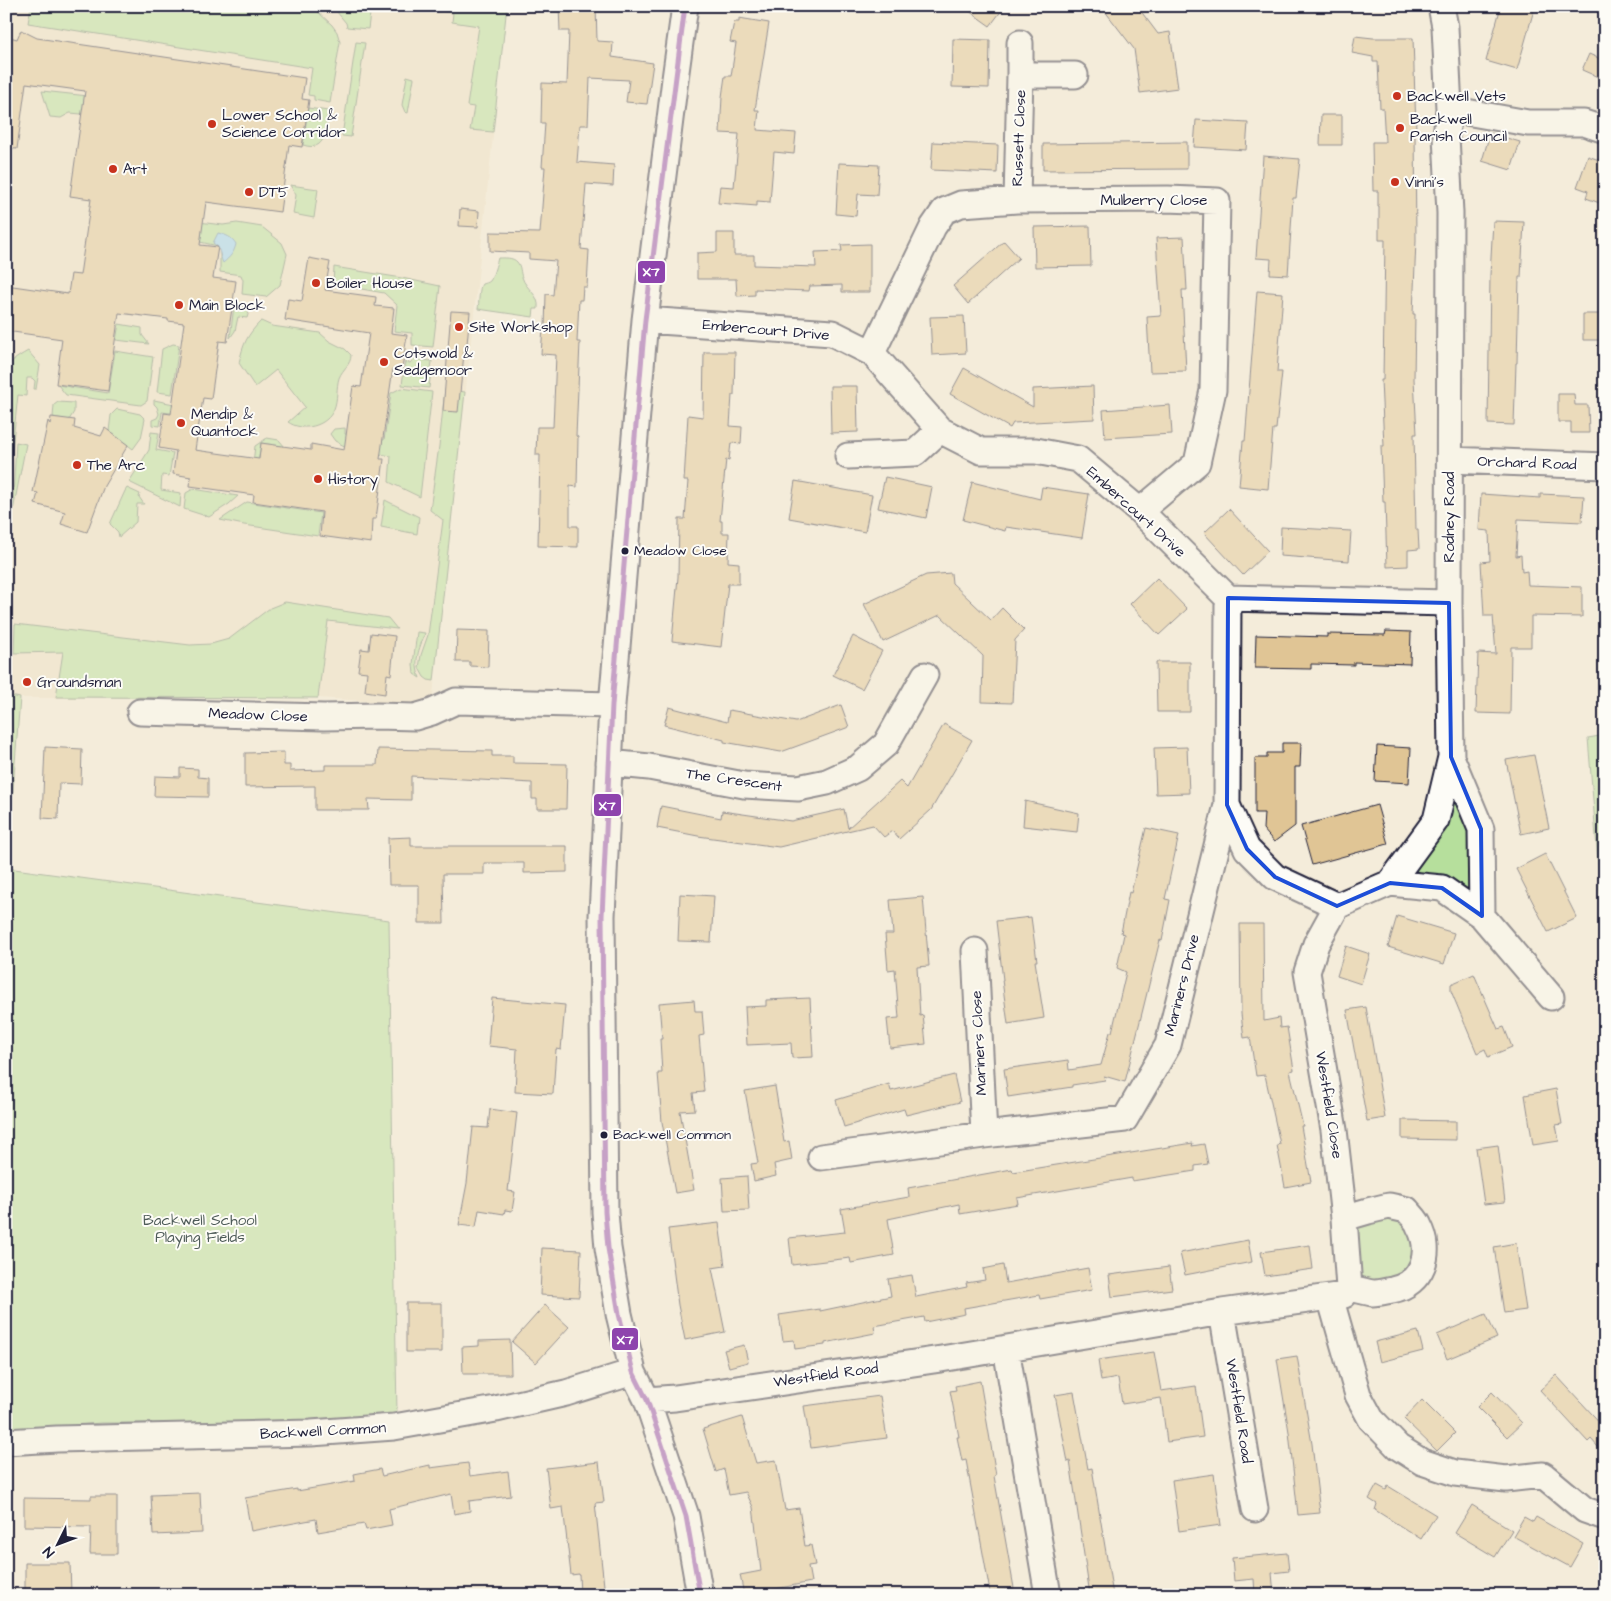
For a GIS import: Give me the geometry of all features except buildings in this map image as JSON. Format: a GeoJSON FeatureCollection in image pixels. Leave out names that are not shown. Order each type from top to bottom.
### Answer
{"type":"FeatureCollection","features":[{"type":"Feature","properties":{"kind":"street"},"geometry":{"type":"LineString","coordinates":[[686,6],[645,320],[612,705],[602,916],[605,1212],[608,1248],[619,1314],[633,1372],[647,1400],[686,1516],[700,1595]]}},
{"type":"Feature","properties":{"kind":"street","name":"Rodney Road"},"geometry":{"type":"LineString","coordinates":[[1441,6],[1445,27],[1449,109],[1446,136],[1450,213],[1449,603],[1451,757],[1481,829],[1482,916]]}},
{"type":"Feature","properties":{"kind":"street","name":"Russett Close"},"geometry":{"type":"LineString","coordinates":[[1017,200],[1020,43]]}},
{"type":"Feature","properties":{"kind":"street","name":"Russett Close"},"geometry":{"type":"LineString","coordinates":[[1020,76],[1075,75]]}},
{"type":"Feature","properties":{"kind":"street"},"geometry":{"type":"LineString","coordinates":[[1449,109],[1528,122],[1584,123],[1605,130]]}},
{"type":"Feature","properties":{"kind":"street","name":"Mulberry Close"},"geometry":{"type":"LineString","coordinates":[[872,353],[933,227],[944,211],[961,204],[1017,200],[1168,199],[1217,201],[1213,390],[1197,463],[1140,511]]}},
{"type":"Feature","properties":{"kind":"street","name":"Embercourt Drive"},"geometry":{"type":"LineString","coordinates":[[645,320],[832,333],[872,353],[940,430],[981,451],[1036,451],[1078,459],[1140,511],[1228,598]]}},
{"type":"Feature","properties":{"kind":"street"},"geometry":{"type":"LineString","coordinates":[[848,456],[915,453],[940,430]]}},
{"type":"Feature","properties":{"kind":"street","name":"Orchard Road"},"geometry":{"type":"LineString","coordinates":[[1450,460],[1605,466]]}},
{"type":"Feature","properties":{"kind":"street"},"geometry":{"type":"LineString","coordinates":[[1228,598],[1449,603]]}},
{"type":"Feature","properties":{"kind":"street","name":"Mariners Drive"},"geometry":{"type":"LineString","coordinates":[[822,1157],[984,1135],[1125,1119],[1168,1045],[1227,805],[1228,598]]}},
{"type":"Feature","properties":{"kind":"street","name":"The Crescent"},"geometry":{"type":"LineString","coordinates":[[610,763],[744,785],[798,788],[827,782],[858,768],[886,744],[925,675]]}},
{"type":"Feature","properties":{"kind":"street","name":"Meadow Close"},"geometry":{"type":"LineString","coordinates":[[140,712],[324,717],[415,717],[432,712],[456,701],[612,705]]}},
{"type":"Feature","properties":{"kind":"street"},"geometry":{"type":"LineString","coordinates":[[1390,884],[1436,820],[1451,757]]}},
{"type":"Feature","properties":{"kind":"street"},"geometry":{"type":"LineString","coordinates":[[1227,805],[1247,849],[1275,877],[1337,906],[1390,884],[1442,888],[1482,916],[1551,997]]}},
{"type":"Feature","properties":{"kind":"street","name":"Westfield Close"},"geometry":{"type":"LineString","coordinates":[[1337,906],[1316,944],[1307,972],[1334,1130],[1344,1218],[1340,1292],[1358,1395],[1372,1419],[1398,1447],[1422,1462],[1454,1473],[1506,1479],[1542,1475],[1586,1510],[1605,1517]]}},
{"type":"Feature","properties":{"kind":"street","name":"Mariners Close"},"geometry":{"type":"LineString","coordinates":[[975,951],[984,1135]]}},
{"type":"Feature","properties":{"kind":"street"},"geometry":{"type":"LineString","coordinates":[[1340,1292],[1374,1293],[1397,1289],[1417,1277],[1424,1262],[1424,1243],[1419,1226],[1407,1210],[1389,1206],[1368,1210],[1344,1218]]}},
{"type":"Feature","properties":{"kind":"street","name":"Westfield Road"},"geometry":{"type":"LineString","coordinates":[[647,1400],[675,1398],[1006,1348],[1340,1292]]}},
{"type":"Feature","properties":{"kind":"street","name":"Westfield Road"},"geometry":{"type":"LineString","coordinates":[[1222,1312],[1255,1510]]}},
{"type":"Feature","properties":{"kind":"street"},"geometry":{"type":"LineString","coordinates":[[1006,1348],[1048,1595]]}},
{"type":"Feature","properties":{"kind":"street","name":"Backwell Common"},"geometry":{"type":"LineString","coordinates":[[6,1442],[311,1433],[394,1427],[496,1409],[566,1393],[633,1372]]}},
{"type":"Feature","properties":{"kind":"highlighted area"},"geometry":{"type":"Polygon","coordinates":[[[1228,598],[1449,603],[1451,757],[1481,829],[1482,916],[1442,888],[1390,883],[1337,906],[1275,877],[1247,849],[1227,805],[1228,598]]]}},
{"type":"Feature","properties":{"kind":"shaded area"},"geometry":{"type":"Polygon","coordinates":[[[6,6],[507,6],[432,705],[318,698],[20,698],[7,868],[389,920],[304,1423],[101,1423],[6,1431],[6,6]]]}},
{"type":"Feature","properties":{"kind":"green space"},"geometry":{"type":"Polygon","coordinates":[[[31,6],[310,6],[332,25],[337,32],[340,42],[330,103],[314,100],[314,96],[308,95],[312,68],[28,23],[31,6]]]}},
{"type":"Feature","properties":{"kind":"green space"},"geometry":{"type":"Polygon","coordinates":[[[332,6],[371,6],[368,29],[347,27],[346,23],[332,6]]]}},
{"type":"Feature","properties":{"kind":"green space"},"geometry":{"type":"Polygon","coordinates":[[[426,6],[507,6],[493,132],[470,130],[474,107],[467,106],[479,26],[452,22],[453,13],[425,9],[426,6]]]}},
{"type":"Feature","properties":{"kind":"green space"},"geometry":{"type":"Polygon","coordinates":[[[356,42],[365,43],[351,137],[342,136],[356,42]]]}},
{"type":"Feature","properties":{"kind":"green space"},"geometry":{"type":"Polygon","coordinates":[[[407,76],[414,78],[408,113],[405,112],[402,105],[407,76]]]}},
{"type":"Feature","properties":{"kind":"green space"},"geometry":{"type":"Polygon","coordinates":[[[42,91],[116,99],[103,116],[70,113],[61,118],[50,117],[42,91]]]}},
{"type":"Feature","properties":{"kind":"green space"},"geometry":{"type":"Polygon","coordinates":[[[308,108],[328,111],[324,137],[321,142],[311,147],[303,145],[308,108]]]}},
{"type":"Feature","properties":{"kind":"green space"},"geometry":{"type":"Polygon","coordinates":[[[290,185],[318,189],[314,218],[293,214],[296,195],[290,185]]]}},
{"type":"Feature","properties":{"kind":"green space"},"geometry":{"type":"Polygon","coordinates":[[[166,218],[223,225],[237,223],[262,227],[282,243],[287,254],[280,285],[266,297],[242,294],[243,280],[241,275],[220,272],[220,250],[218,246],[191,240],[166,218]]]}},
{"type":"Feature","properties":{"kind":"green space"},"geometry":{"type":"Polygon","coordinates":[[[498,258],[515,260],[520,267],[524,281],[537,300],[538,309],[534,309],[533,317],[478,309],[481,286],[491,280],[498,258]]]}},
{"type":"Feature","properties":{"kind":"green space"},"geometry":{"type":"Polygon","coordinates":[[[334,267],[440,286],[433,347],[412,345],[412,333],[394,331],[397,305],[384,293],[333,284],[334,267]]]}},
{"type":"Feature","properties":{"kind":"green space"},"geometry":{"type":"Polygon","coordinates":[[[234,306],[250,308],[247,318],[238,317],[235,331],[230,338],[234,306]]]}},
{"type":"Feature","properties":{"kind":"green space"},"geometry":{"type":"Polygon","coordinates":[[[261,321],[272,326],[320,333],[351,355],[350,361],[339,378],[334,409],[331,415],[320,424],[300,427],[288,422],[305,407],[276,370],[255,387],[239,363],[246,340],[261,321]]]}},
{"type":"Feature","properties":{"kind":"green space"},"geometry":{"type":"Polygon","coordinates":[[[119,324],[142,328],[142,335],[149,344],[116,340],[119,324]]]}},
{"type":"Feature","properties":{"kind":"green space"},"geometry":{"type":"Polygon","coordinates":[[[173,344],[179,345],[172,394],[157,392],[162,349],[173,344]]]}},
{"type":"Feature","properties":{"kind":"green space"},"geometry":{"type":"Polygon","coordinates":[[[28,351],[40,365],[36,389],[34,389],[35,381],[32,378],[27,378],[26,396],[18,395],[6,505],[6,400],[9,399],[6,399],[6,375],[9,365],[28,351]]]}},
{"type":"Feature","properties":{"kind":"green space"},"geometry":{"type":"Polygon","coordinates":[[[115,351],[153,357],[147,401],[141,405],[66,395],[58,385],[108,393],[115,351]]]}},
{"type":"Feature","properties":{"kind":"green space"},"geometry":{"type":"Polygon","coordinates":[[[414,359],[432,361],[429,388],[402,385],[405,362],[410,363],[414,359]]]}},
{"type":"Feature","properties":{"kind":"green space"},"geometry":{"type":"Polygon","coordinates":[[[401,388],[432,392],[420,497],[389,482],[391,456],[348,448],[335,441],[330,434],[334,429],[345,428],[345,434],[384,440],[391,393],[401,388]]]}},
{"type":"Feature","properties":{"kind":"green space"},"geometry":{"type":"Polygon","coordinates":[[[445,389],[465,392],[434,681],[424,677],[419,668],[428,635],[443,520],[430,510],[445,389]]]}},
{"type":"Feature","properties":{"kind":"green space"},"geometry":{"type":"Polygon","coordinates":[[[154,400],[179,405],[178,414],[162,412],[160,426],[152,425],[152,420],[157,418],[159,414],[154,400]]]}},
{"type":"Feature","properties":{"kind":"green space"},"geometry":{"type":"Polygon","coordinates":[[[58,402],[74,403],[74,412],[69,420],[53,417],[54,405],[58,402]]]}},
{"type":"Feature","properties":{"kind":"green space"},"geometry":{"type":"Polygon","coordinates":[[[117,409],[140,414],[145,419],[141,438],[133,449],[109,431],[111,415],[117,409]]]}},
{"type":"Feature","properties":{"kind":"green space"},"geometry":{"type":"Polygon","coordinates":[[[151,432],[159,433],[156,450],[173,453],[169,476],[162,475],[161,490],[181,493],[180,507],[129,482],[149,450],[151,432]]]}},
{"type":"Feature","properties":{"kind":"green space"},"geometry":{"type":"Polygon","coordinates":[[[267,438],[279,440],[285,447],[261,443],[258,464],[253,463],[255,446],[267,438]]]}},
{"type":"Feature","properties":{"kind":"green space"},"geometry":{"type":"Polygon","coordinates":[[[16,442],[26,444],[12,516],[16,442]]]}},
{"type":"Feature","properties":{"kind":"green space"},"geometry":{"type":"Polygon","coordinates":[[[127,488],[140,494],[139,497],[144,504],[137,504],[136,522],[119,537],[118,532],[110,524],[127,488]]]}},
{"type":"Feature","properties":{"kind":"green space"},"geometry":{"type":"Polygon","coordinates":[[[193,489],[238,496],[209,517],[184,509],[186,493],[193,489]]]}},
{"type":"Feature","properties":{"kind":"green space"},"geometry":{"type":"Polygon","coordinates":[[[385,500],[419,517],[417,534],[381,527],[385,500]]]}},
{"type":"Feature","properties":{"kind":"green space"},"geometry":{"type":"Polygon","coordinates":[[[247,502],[321,513],[318,536],[220,520],[247,502]]]}},
{"type":"Feature","properties":{"kind":"green space"},"geometry":{"type":"Polygon","coordinates":[[[285,602],[388,618],[397,629],[328,621],[318,698],[56,697],[63,652],[14,653],[15,624],[190,645],[211,644],[229,639],[270,608],[285,602]]]}},
{"type":"Feature","properties":{"kind":"green space"},"geometry":{"type":"Polygon","coordinates":[[[417,632],[425,633],[417,661],[420,678],[414,674],[413,664],[417,632]]]}},
{"type":"Feature","properties":{"kind":"green space","name":"Backwell School Playing Fields"},"geometry":{"type":"Polygon","coordinates":[[[6,695],[20,698],[7,868],[389,920],[397,1415],[304,1423],[101,1423],[6,1431],[6,695]]]}},
{"type":"Feature","properties":{"kind":"green space"},"geometry":{"type":"Polygon","coordinates":[[[1605,735],[1605,949],[1588,738],[1605,735]]]}},
{"type":"Feature","properties":{"kind":"green space"},"geometry":{"type":"Polygon","coordinates":[[[1451,757],[1480,829],[1482,916],[1391,883],[1436,821],[1451,757]]]}},
{"type":"Feature","properties":{"kind":"green space"},"geometry":{"type":"Polygon","coordinates":[[[1407,1210],[1417,1277],[1349,1288],[1344,1219],[1407,1210]]]}},
{"type":"Feature","properties":{"kind":"water"},"geometry":{"type":"Polygon","coordinates":[[[218,233],[233,240],[236,244],[231,255],[223,263],[219,249],[213,243],[218,233]]]}},
{"type":"Feature","properties":{"kind":"transit line","name":"X7"},"geometry":{"type":"LineString","coordinates":[[685,6],[645,320],[612,705],[602,916],[605,1212],[608,1248],[619,1314],[633,1372],[647,1400],[686,1516],[700,1595]]}},
{"type":"Feature","properties":{"kind":"place","name":"Backwell Vets"},"geometry":{"type":"Point","coordinates":[1397,96]}},
{"type":"Feature","properties":{"kind":"place","name":"Lower School & Science Corridor"},"geometry":{"type":"Point","coordinates":[212,124]}},
{"type":"Feature","properties":{"kind":"place","name":"Backwell Parish Council"},"geometry":{"type":"Point","coordinates":[1400,128]}},
{"type":"Feature","properties":{"kind":"place","name":"Art"},"geometry":{"type":"Point","coordinates":[113,169]}},
{"type":"Feature","properties":{"kind":"place","name":"Vinni's"},"geometry":{"type":"Point","coordinates":[1395,182]}},
{"type":"Feature","properties":{"kind":"place","name":"DT5"},"geometry":{"type":"Point","coordinates":[249,192]}},
{"type":"Feature","properties":{"kind":"place","name":"Boiler House"},"geometry":{"type":"Point","coordinates":[316,283]}},
{"type":"Feature","properties":{"kind":"place","name":"Main Block"},"geometry":{"type":"Point","coordinates":[179,305]}},
{"type":"Feature","properties":{"kind":"place","name":"Site Workshop"},"geometry":{"type":"Point","coordinates":[459,327]}},
{"type":"Feature","properties":{"kind":"place","name":"Cotswold & Sedgemoor"},"geometry":{"type":"Point","coordinates":[384,362]}},
{"type":"Feature","properties":{"kind":"place","name":"Mendip & Quantock"},"geometry":{"type":"Point","coordinates":[181,423]}},
{"type":"Feature","properties":{"kind":"place","name":"The Arc"},"geometry":{"type":"Point","coordinates":[77,465]}},
{"type":"Feature","properties":{"kind":"place","name":"History"},"geometry":{"type":"Point","coordinates":[318,479]}},
{"type":"Feature","properties":{"kind":"place","name":"Meadow Close"},"geometry":{"type":"Point","coordinates":[625,551]}},
{"type":"Feature","properties":{"kind":"place","name":"Groundsman"},"geometry":{"type":"Point","coordinates":[27,682]}},
{"type":"Feature","properties":{"kind":"place","name":"Backwell Common"},"geometry":{"type":"Point","coordinates":[604,1135]}}]}
